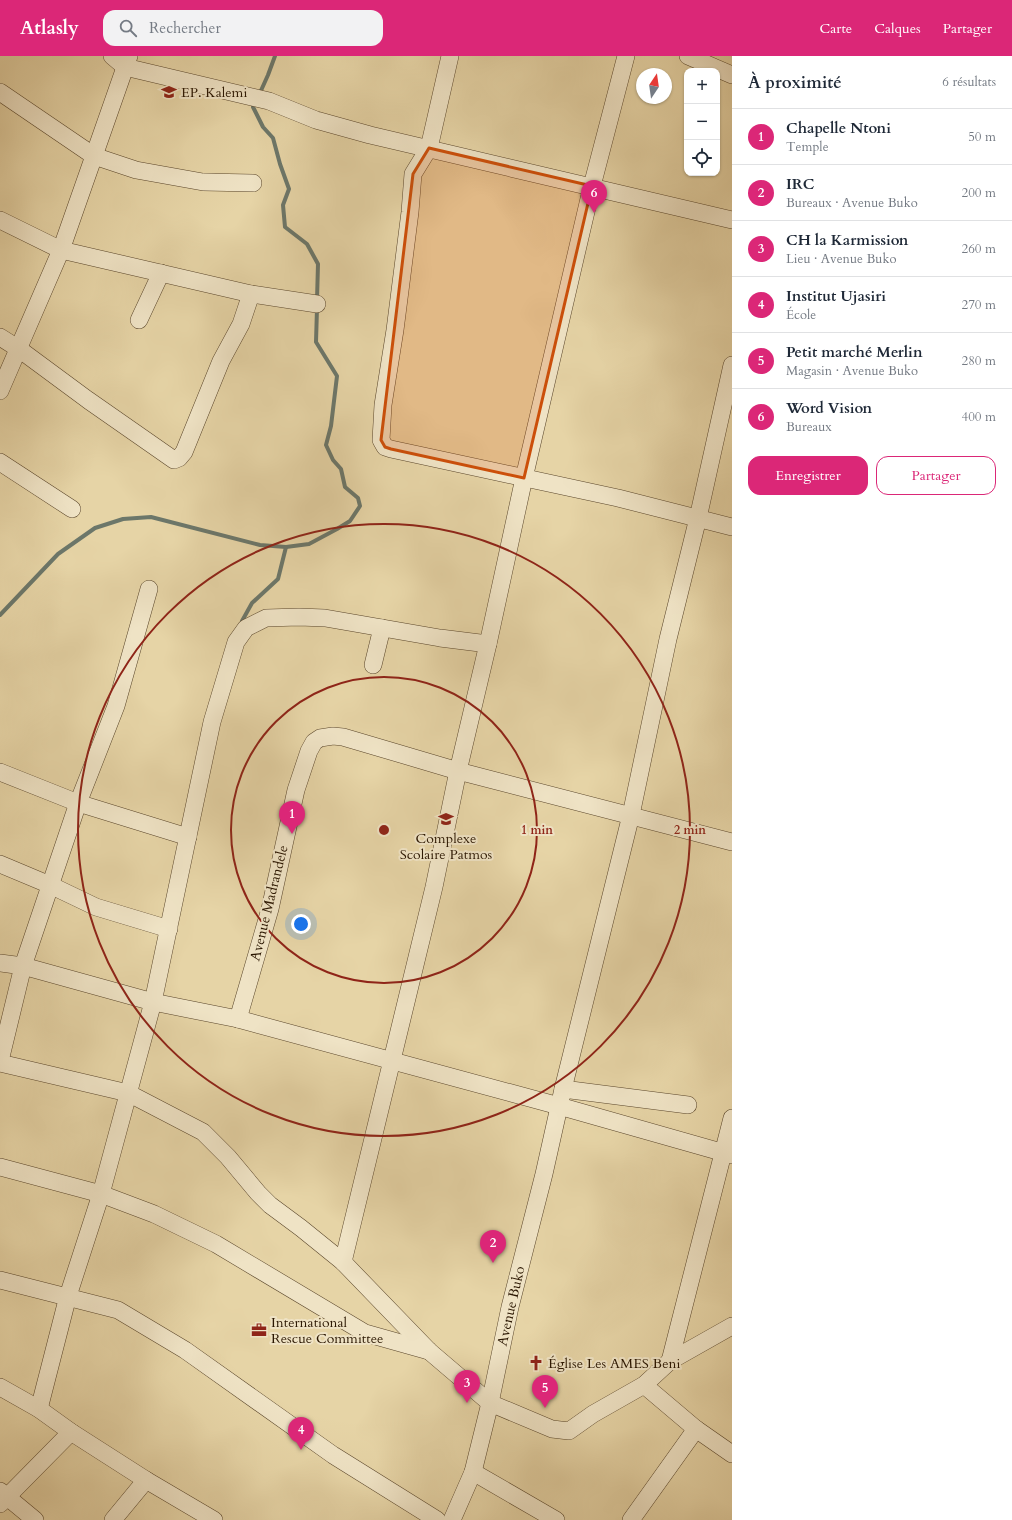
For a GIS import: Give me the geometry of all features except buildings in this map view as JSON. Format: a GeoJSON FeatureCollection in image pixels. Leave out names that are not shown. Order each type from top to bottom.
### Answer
{"type":"FeatureCollection","features":[{"type":"Feature","properties":{"kind":"street"},"geometry":{"type":"LineString","coordinates":[[112,56],[269,101],[316,120],[370,135],[732,220]]}},
{"type":"Feature","properties":{"kind":"street"},"geometry":{"type":"LineString","coordinates":[[450,56],[429,148],[413,174],[408,228],[395,330],[383,405],[381,440],[385,447],[618,498],[732,527]]}},
{"type":"Feature","properties":{"kind":"street"},"geometry":{"type":"LineString","coordinates":[[344,1262],[434,887],[458,771],[488,644],[524,478],[592,186],[626,56]]}},
{"type":"Feature","properties":{"kind":"street"},"geometry":{"type":"LineString","coordinates":[[688,56],[732,75]]}},
{"type":"Feature","properties":{"kind":"street"},"geometry":{"type":"LineString","coordinates":[[0,391],[61,250],[127,61]]}},
{"type":"Feature","properties":{"kind":"street"},"geometry":{"type":"LineString","coordinates":[[0,92],[94,156],[136,170],[203,182],[253,183]]}},
{"type":"Feature","properties":{"kind":"street"},"geometry":{"type":"LineString","coordinates":[[0,220],[61,250],[250,294],[317,304]]}},
{"type":"Feature","properties":{"kind":"street"},"geometry":{"type":"LineString","coordinates":[[139,320],[161,273]]}},
{"type":"Feature","properties":{"kind":"street"},"geometry":{"type":"LineString","coordinates":[[0,337],[174,460],[179,458],[184,452],[221,361],[241,324],[250,294]]}},
{"type":"Feature","properties":{"kind":"street","name":"Avenue Buko"},"geometry":{"type":"LineString","coordinates":[[452,1520],[473,1472],[490,1403],[510,1307],[544,1174],[563,1089],[631,815],[668,639],[698,518],[732,365]]}},
{"type":"Feature","properties":{"kind":"street"},"geometry":{"type":"LineString","coordinates":[[0,462],[72,509]]}},
{"type":"Feature","properties":{"kind":"street"},"geometry":{"type":"LineString","coordinates":[[148,589],[116,706],[78,803],[23,966],[0,1062],[128,1093],[203,1132],[228,1157],[270,1205],[344,1262],[429,1351],[490,1403],[552,1429],[569,1431],[593,1414],[644,1385],[670,1361],[732,1326]]}},
{"type":"Feature","properties":{"kind":"street"},"geometry":{"type":"LineString","coordinates":[[39,1409],[68,1296],[101,1194],[153,1002],[212,722],[236,642],[246,628],[266,618],[299,617],[325,618],[488,644]]}},
{"type":"Feature","properties":{"kind":"street"},"geometry":{"type":"LineString","coordinates":[[373,665],[382,628]]}},
{"type":"Feature","properties":{"kind":"street","name":"Avenue Madrandele"},"geometry":{"type":"LineString","coordinates":[[238,1019],[270,909],[296,790],[309,751],[314,742],[320,738],[333,736],[343,737],[458,771]]}},
{"type":"Feature","properties":{"kind":"street"},"geometry":{"type":"LineString","coordinates":[[458,771],[732,842]]}},
{"type":"Feature","properties":{"kind":"street"},"geometry":{"type":"LineString","coordinates":[[0,772],[78,803],[188,837]]}},
{"type":"Feature","properties":{"kind":"street"},"geometry":{"type":"LineString","coordinates":[[0,864],[50,885],[96,907],[169,929]]}},
{"type":"Feature","properties":{"kind":"street"},"geometry":{"type":"LineString","coordinates":[[0,963],[23,966],[153,1002],[238,1019],[728,1153]]}},
{"type":"Feature","properties":{"kind":"street"},"geometry":{"type":"LineString","coordinates":[[563,1089],[688,1105]]}},
{"type":"Feature","properties":{"kind":"street"},"geometry":{"type":"LineString","coordinates":[[670,1361],[728,1153],[732,1118]]}},
{"type":"Feature","properties":{"kind":"street"},"geometry":{"type":"LineString","coordinates":[[0,1167],[101,1194],[154,1214],[216,1244],[365,1333],[429,1351]]}},
{"type":"Feature","properties":{"kind":"street"},"geometry":{"type":"LineString","coordinates":[[0,1280],[68,1296],[118,1310],[178,1346],[333,1455],[437,1520]]}},
{"type":"Feature","properties":{"kind":"street"},"geometry":{"type":"LineString","coordinates":[[644,1385],[696,1429],[732,1454]]}},
{"type":"Feature","properties":{"kind":"street"},"geometry":{"type":"LineString","coordinates":[[0,1387],[39,1409],[71,1432],[146,1480],[214,1520]]}},
{"type":"Feature","properties":{"kind":"street"},"geometry":{"type":"LineString","coordinates":[[631,1520],[696,1429]]}},
{"type":"Feature","properties":{"kind":"street"},"geometry":{"type":"LineString","coordinates":[[35,1520],[2,1497],[71,1432]]}},
{"type":"Feature","properties":{"kind":"street"},"geometry":{"type":"LineString","coordinates":[[473,1472],[556,1520]]}},
{"type":"Feature","properties":{"kind":"street"},"geometry":{"type":"LineString","coordinates":[[113,1520],[146,1480]]}},
{"type":"Feature","properties":{"kind":"highlighted area"},"geometry":{"type":"Polygon","coordinates":[[[429,148],[592,186],[524,478],[391,449],[385,447],[381,440],[413,174],[429,148]]]}},
{"type":"Feature","properties":{"kind":"waterway"},"geometry":{"type":"LineString","coordinates":[[259,95],[275,56]]}},
{"type":"Feature","properties":{"kind":"waterway"},"geometry":{"type":"LineString","coordinates":[[255,103],[253,107],[263,127],[273,138],[289,189],[283,205],[285,227],[307,244],[318,264],[317,300]]}},
{"type":"Feature","properties":{"kind":"waterway"},"geometry":{"type":"LineString","coordinates":[[0,615],[58,554],[95,528],[123,519],[151,517],[260,545],[286,547],[309,544],[350,521],[360,506],[358,498],[345,487],[341,469],[333,460],[326,445],[331,426],[337,376],[316,342],[317,308]]}},
{"type":"Feature","properties":{"kind":"waterway"},"geometry":{"type":"LineString","coordinates":[[242,621],[252,603],[278,579],[286,547]]}},
{"type":"Feature","properties":{"kind":"place","name":"EP. Kalemi"},"geometry":{"type":"Point","coordinates":[169,92]}},
{"type":"Feature","properties":{"kind":"place","name":"Word Vision"},"geometry":{"type":"Point","coordinates":[594,213]}},
{"type":"Feature","properties":{"kind":"place","name":"Complexe Scolaire Patmos"},"geometry":{"type":"Point","coordinates":[446,819]}},
{"type":"Feature","properties":{"kind":"place","name":"Chapelle Ntoni"},"geometry":{"type":"Point","coordinates":[292,834]}},
{"type":"Feature","properties":{"kind":"place","name":"IRC"},"geometry":{"type":"Point","coordinates":[493,1263]}},
{"type":"Feature","properties":{"kind":"place","name":"International Rescue Committee"},"geometry":{"type":"Point","coordinates":[259,1330]}},
{"type":"Feature","properties":{"kind":"place","name":"Église Les AMES Beni"},"geometry":{"type":"Point","coordinates":[536,1363]}},
{"type":"Feature","properties":{"kind":"place","name":"CH la Karmission"},"geometry":{"type":"Point","coordinates":[467,1403]}},
{"type":"Feature","properties":{"kind":"place","name":"Petit marché Merlin"},"geometry":{"type":"Point","coordinates":[545,1408]}},
{"type":"Feature","properties":{"kind":"place","name":"Institut Ujasiri"},"geometry":{"type":"Point","coordinates":[301,1450]}}]}
